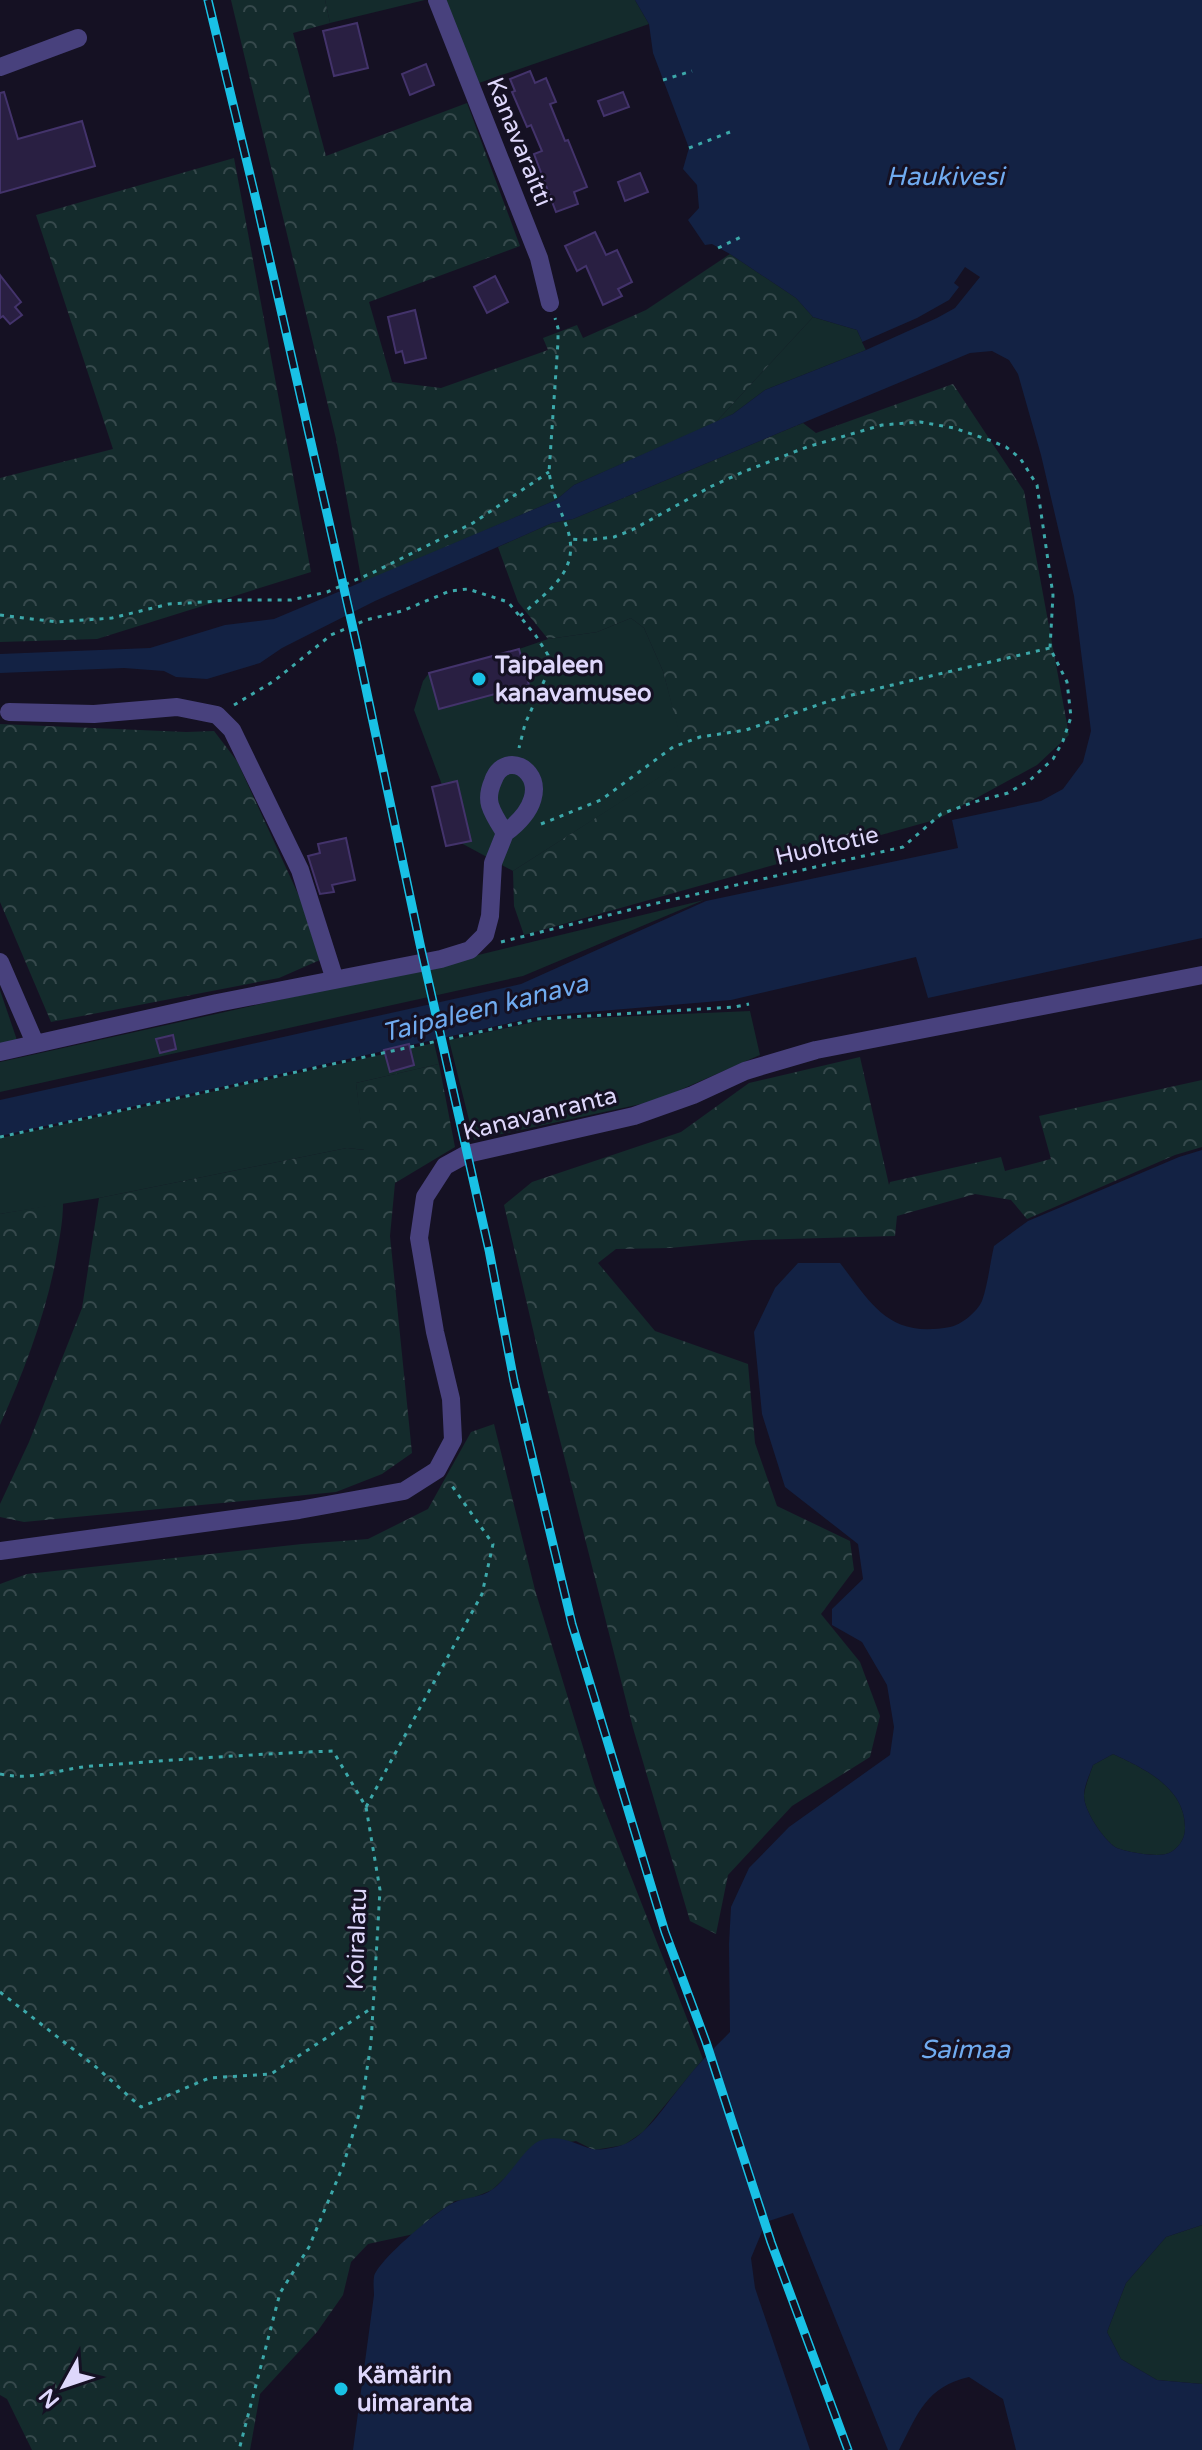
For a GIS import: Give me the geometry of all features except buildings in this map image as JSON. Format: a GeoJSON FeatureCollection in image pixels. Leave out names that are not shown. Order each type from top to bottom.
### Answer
{"type":"FeatureCollection","features":[{"type":"Feature","properties":{"kind":"street","name":"Kanavaraitti"},"geometry":{"type":"LineString","coordinates":[[437,0],[539,258],[550,303]]}},
{"type":"Feature","properties":{"kind":"street"},"geometry":{"type":"LineString","coordinates":[[0,67],[78,38]]}},
{"type":"Feature","properties":{"kind":"street"},"geometry":{"type":"LineString","coordinates":[[9,712],[94,714],[177,707],[217,715],[232,730],[300,870],[335,980]]}},
{"type":"Feature","properties":{"kind":"street"},"geometry":{"type":"LineString","coordinates":[[0,1052],[441,959],[470,950],[485,935],[488,926],[493,863],[505,833],[530,809],[534,783],[527,771],[515,765],[499,769],[490,790],[489,803],[505,833]]}},
{"type":"Feature","properties":{"kind":"street"},"geometry":{"type":"LineString","coordinates":[[0,962],[35,1043]]}},
{"type":"Feature","properties":{"kind":"street","name":"Kanavanranta"},"geometry":{"type":"LineString","coordinates":[[0,1551],[374,1497],[404,1491],[437,1470],[453,1440],[451,1399],[435,1332],[419,1238],[425,1197],[445,1166],[467,1154],[634,1116],[693,1095],[745,1071],[816,1050],[1202,975]]}},
{"type":"Feature","properties":{"kind":"path"},"geometry":{"type":"LineString","coordinates":[[663,80],[692,71]]}},
{"type":"Feature","properties":{"kind":"path"},"geometry":{"type":"LineString","coordinates":[[689,148],[730,132]]}},
{"type":"Feature","properties":{"kind":"path"},"geometry":{"type":"LineString","coordinates":[[718,248],[741,237]]}},
{"type":"Feature","properties":{"kind":"path"},"geometry":{"type":"LineString","coordinates":[[520,616],[567,569],[572,551],[567,528],[552,493],[549,472],[558,342],[558,328],[550,303]]}},
{"type":"Feature","properties":{"kind":"path"},"geometry":{"type":"LineString","coordinates":[[541,824],[601,800],[673,747],[700,737],[746,730],[846,697],[1050,648],[1053,595],[1037,485],[1020,458],[1006,447],[954,428],[920,422],[882,425],[807,447],[743,472],[614,537],[569,539]]}},
{"type":"Feature","properties":{"kind":"path"},"geometry":{"type":"LineString","coordinates":[[0,615],[57,622],[112,618],[169,604],[291,600],[327,592],[473,523],[549,472]]}},
{"type":"Feature","properties":{"kind":"path"},"geometry":{"type":"LineString","coordinates":[[217,715],[274,681],[331,635],[450,591],[468,589],[508,602],[548,655],[549,670],[525,724],[515,765]]}},
{"type":"Feature","properties":{"kind":"path","name":"Huoltotie"},"geometry":{"type":"LineString","coordinates":[[501,942],[903,847],[941,814],[1008,793],[1030,780],[1053,759],[1071,717],[1067,682],[1050,648]]}},
{"type":"Feature","properties":{"kind":"path"},"geometry":{"type":"LineString","coordinates":[[0,1137],[538,1019],[749,1004]]}},
{"type":"Feature","properties":{"kind":"path"},"geometry":{"type":"LineString","coordinates":[[366,1807],[482,1594],[493,1544],[446,1477]]}},
{"type":"Feature","properties":{"kind":"path","name":"Koiralatu"},"geometry":{"type":"LineString","coordinates":[[0,1774],[21,1778],[88,1766],[238,1754],[333,1751],[366,1807],[380,1890],[371,2043],[361,2108],[343,2166],[309,2247],[280,2293],[239,2450]]}},
{"type":"Feature","properties":{"kind":"path"},"geometry":{"type":"LineString","coordinates":[[0,1992],[96,2067],[141,2107],[209,2078],[271,2074],[372,2008]]}},
{"type":"Feature","properties":{"kind":"green space"},"geometry":{"type":"Polygon","coordinates":[[[231,0],[325,0],[330,23],[293,33],[326,156],[467,103],[520,246],[369,302],[392,382],[441,388],[548,350],[543,338],[577,325],[583,338],[646,310],[730,254],[796,298],[813,317],[715,423],[574,485],[556,500],[362,583],[336,439],[231,0]]]}},
{"type":"Feature","properties":{"kind":"green space"},"geometry":{"type":"Polygon","coordinates":[[[325,0],[425,0],[330,23],[325,0]]]}},
{"type":"Feature","properties":{"kind":"green space"},"geometry":{"type":"Polygon","coordinates":[[[445,0],[635,0],[649,24],[479,83],[445,0]]]}},
{"type":"Feature","properties":{"kind":"green space"},"geometry":{"type":"Polygon","coordinates":[[[234,158],[311,572],[97,639],[0,642],[0,478],[113,449],[36,215],[234,158]]]}},
{"type":"Feature","properties":{"kind":"green space"},"geometry":{"type":"Polygon","coordinates":[[[813,317],[857,330],[866,350],[765,390],[733,414],[715,423],[813,317]]]}},
{"type":"Feature","properties":{"kind":"green space"},"geometry":{"type":"Polygon","coordinates":[[[953,384],[1024,491],[1069,735],[1037,765],[938,819],[524,935],[514,906],[513,871],[686,760],[663,671],[644,628],[631,618],[597,632],[548,639],[518,602],[498,547],[803,423],[816,433],[953,384]]]}},
{"type":"Feature","properties":{"kind":"green space"},"geometry":{"type":"Polygon","coordinates":[[[631,618],[644,628],[663,671],[687,760],[513,871],[461,843],[471,840],[457,782],[442,785],[414,710],[423,681],[429,673],[440,709],[528,685],[519,649],[548,639],[597,632],[631,618]]]}},
{"type":"Feature","properties":{"kind":"green space"},"geometry":{"type":"Polygon","coordinates":[[[0,724],[214,731],[237,761],[310,920],[320,960],[279,978],[51,1022],[0,902],[0,724]]]}},
{"type":"Feature","properties":{"kind":"green space"},"geometry":{"type":"Polygon","coordinates":[[[704,900],[523,976],[0,1092],[0,1062],[441,964],[704,900]]]}},
{"type":"Feature","properties":{"kind":"green space"},"geometry":{"type":"Polygon","coordinates":[[[0,990],[17,1040],[0,1044],[0,990]]]}},
{"type":"Feature","properties":{"kind":"green space"},"geometry":{"type":"Polygon","coordinates":[[[750,1011],[760,1055],[655,1101],[474,1140],[449,1040],[544,1020],[750,1011]]]}},
{"type":"Feature","properties":{"kind":"green space"},"geometry":{"type":"Polygon","coordinates":[[[434,1043],[439,1064],[356,1083],[365,1150],[347,1148],[99,1198],[0,1214],[0,1138],[434,1043]]]}},
{"type":"Feature","properties":{"kind":"green space"},"geometry":{"type":"Polygon","coordinates":[[[860,1057],[889,1185],[890,1182],[1001,1157],[1005,1171],[1051,1159],[1039,1116],[1202,1080],[1202,1147],[1175,1155],[1027,1219],[1011,1200],[975,1194],[897,1216],[895,1236],[752,1240],[670,1248],[616,1249],[598,1263],[655,1331],[748,1364],[755,1443],[777,1506],[850,1541],[854,1570],[821,1614],[860,1662],[880,1716],[870,1757],[792,1806],[728,1875],[716,1934],[690,1921],[633,1728],[504,1205],[532,1182],[681,1132],[749,1083],[860,1057]]]}},
{"type":"Feature","properties":{"kind":"green space"},"geometry":{"type":"Polygon","coordinates":[[[439,1064],[455,1147],[395,1183],[390,1236],[412,1453],[382,1474],[336,1492],[24,1522],[0,1517],[0,1504],[29,1442],[82,1308],[99,1198],[347,1148],[364,1150],[356,1083],[439,1064]]]}},
{"type":"Feature","properties":{"kind":"green space"},"geometry":{"type":"Polygon","coordinates":[[[63,1203],[56,1259],[46,1302],[0,1425],[0,1214],[63,1203]]]}},
{"type":"Feature","properties":{"kind":"green space"},"geometry":{"type":"Polygon","coordinates":[[[494,1424],[535,1590],[594,1783],[703,2059],[643,2132],[624,2145],[594,2150],[576,2141],[529,2149],[492,2190],[455,2201],[414,2234],[368,2244],[351,2262],[343,2295],[317,2332],[260,2394],[250,2450],[32,2450],[7,2399],[0,2395],[0,1584],[27,1574],[368,1539],[428,1509],[471,1432],[494,1424]]]}},
{"type":"Feature","properties":{"kind":"green space"},"geometry":{"type":"Polygon","coordinates":[[[1113,1754],[1161,1782],[1179,1802],[1184,1815],[1185,1833],[1172,1851],[1150,1855],[1119,1849],[1110,1843],[1095,1823],[1085,1801],[1085,1788],[1093,1765],[1113,1754]]]}},
{"type":"Feature","properties":{"kind":"green space"},"geometry":{"type":"Polygon","coordinates":[[[1202,2225],[1202,2384],[1157,2380],[1121,2359],[1107,2332],[1126,2283],[1166,2237],[1202,2225]]]}},
{"type":"Feature","properties":{"kind":"water","name":"Haukivesi"},"geometry":{"type":"Polygon","coordinates":[[[635,0],[1202,0],[1202,938],[928,998],[916,957],[731,1000],[541,1016],[0,1136],[0,1100],[521,984],[706,901],[958,848],[952,820],[1041,801],[1063,789],[1083,762],[1091,731],[1074,596],[1041,455],[1018,374],[1009,360],[992,351],[970,353],[573,519],[552,523],[375,601],[282,648],[260,663],[207,679],[124,668],[0,673],[0,654],[150,648],[225,625],[274,619],[556,500],[574,485],[733,414],[765,390],[866,350],[857,330],[813,317],[796,298],[730,254],[712,244],[705,245],[688,220],[699,208],[697,185],[683,169],[689,148],[653,53],[649,24],[635,0]]]}},
{"type":"Feature","properties":{"kind":"water","name":"Saimaa"},"geometry":{"type":"Polygon","coordinates":[[[1202,1150],[1202,2225],[1166,2237],[1126,2283],[1107,2332],[1121,2359],[1157,2380],[1202,2384],[1202,2450],[1016,2450],[1003,2399],[969,2377],[954,2381],[933,2395],[918,2413],[899,2450],[888,2450],[793,2213],[766,2222],[751,2258],[755,2288],[810,2450],[353,2450],[374,2277],[385,2260],[445,2208],[493,2189],[539,2141],[560,2139],[592,2149],[604,2149],[627,2143],[650,2125],[730,2032],[731,1907],[749,1868],[789,1827],[890,1755],[894,1727],[887,1685],[862,1642],[832,1625],[832,1609],[863,1579],[858,1544],[785,1487],[762,1414],[754,1332],[775,1288],[798,1263],[840,1263],[873,1305],[897,1323],[929,1329],[954,1326],[973,1314],[982,1301],[994,1246],[1028,1221],[1202,1150]],[[1113,1754],[1093,1765],[1084,1795],[1090,1815],[1115,1847],[1142,1854],[1169,1853],[1185,1833],[1184,1815],[1179,1802],[1150,1774],[1113,1754]]]}},
{"type":"Feature","properties":{"kind":"pier"},"geometry":{"type":"Polygon","coordinates":[[[965,267],[980,277],[955,308],[866,350],[862,342],[949,300],[959,287],[954,283],[965,267]]]}},
{"type":"Feature","properties":{"kind":"railway"},"geometry":{"type":"LineString","coordinates":[[208,0],[357,646],[489,1250],[514,1381],[572,1624],[665,1932],[706,2042],[771,2242],[848,2450]]}},
{"type":"Feature","properties":{"kind":"place","name":"Taipaleen kanavamuseo"},"geometry":{"type":"Point","coordinates":[479,679]}},
{"type":"Feature","properties":{"kind":"place","name":"Kämärin uimaranta"},"geometry":{"type":"Point","coordinates":[341,2389]}},
{"type":"Feature","properties":{"kind":"water label","name":"Taipaleen kanava"},"geometry":{"type":"Point","coordinates":[485,1008]}}]}
